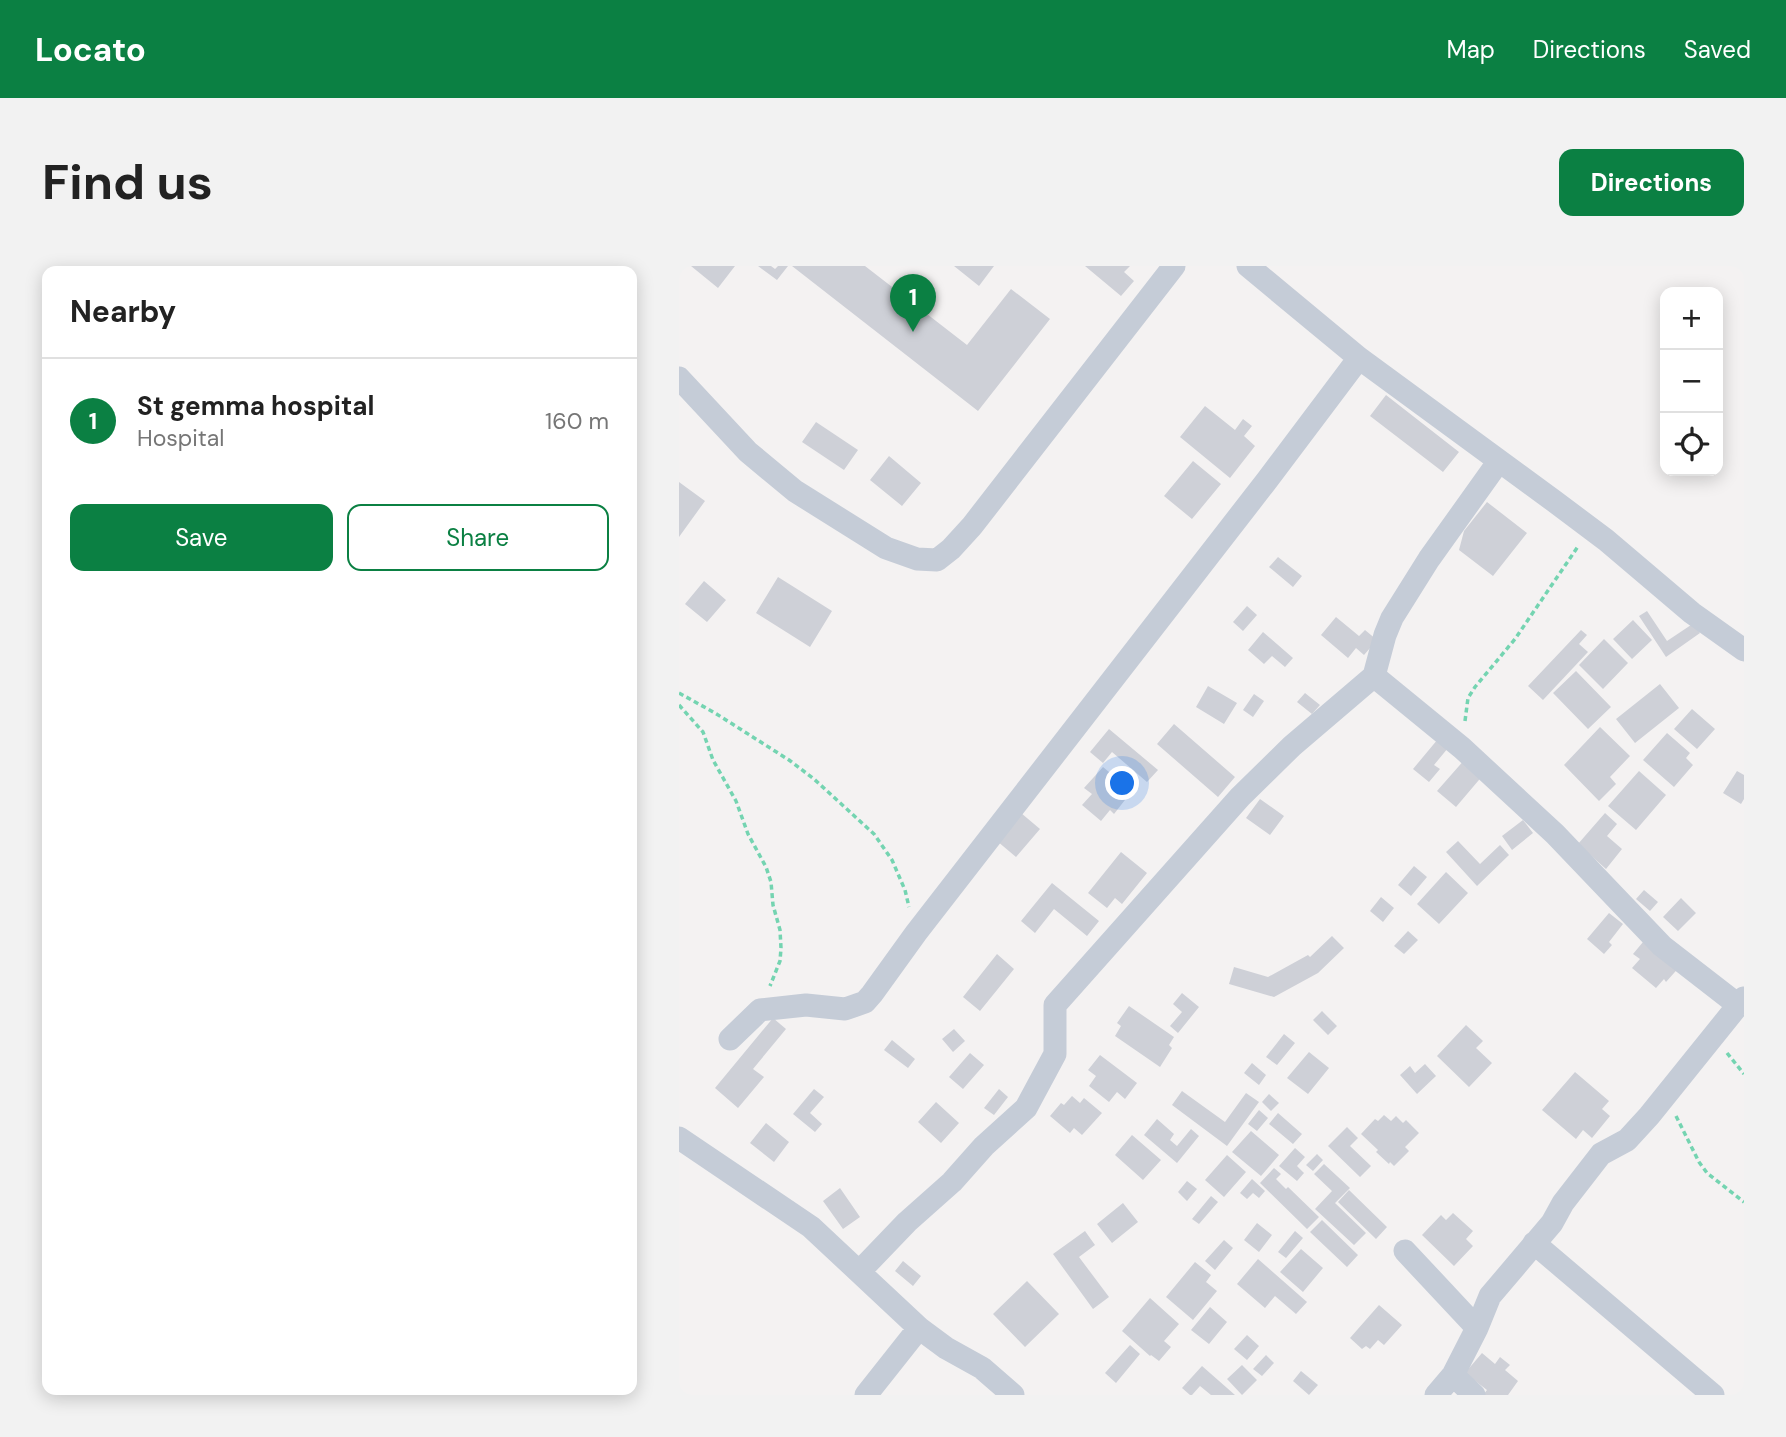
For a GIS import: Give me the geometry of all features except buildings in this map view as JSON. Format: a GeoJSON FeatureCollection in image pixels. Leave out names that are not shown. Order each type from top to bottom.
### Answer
{"type":"FeatureCollection","features":[{"type":"Feature","properties":{"kind":"street"},"geometry":{"type":"LineString","coordinates":[[679,378],[748,452],[795,491],[886,548],[917,559],[937,560],[972,526],[1174,266]]}},
{"type":"Feature","properties":{"kind":"street"},"geometry":{"type":"LineString","coordinates":[[1248,266],[1359,358],[1607,540],[1692,613],[1744,650]]}},
{"type":"Feature","properties":{"kind":"street"},"geometry":{"type":"LineString","coordinates":[[730,1039],[760,1010],[806,1006],[845,1009],[865,1002],[1359,358]]}},
{"type":"Feature","properties":{"kind":"street"},"geometry":{"type":"LineString","coordinates":[[860,1271],[907,1222],[952,1182],[983,1146],[1026,1108],[1055,1054],[1055,1005],[1240,797],[1291,746],[1374,676],[1392,618],[1429,559],[1499,461]]}},
{"type":"Feature","properties":{"kind":"street"},"geometry":{"type":"LineString","coordinates":[[1374,676],[1462,748],[1555,834],[1662,946],[1741,1002],[1627,1140],[1601,1154],[1563,1203],[1552,1223],[1490,1296],[1453,1375],[1436,1395]]}},
{"type":"Feature","properties":{"kind":"street"},"geometry":{"type":"LineString","coordinates":[[679,1138],[811,1227],[919,1328],[946,1348],[982,1368],[1013,1395]]}},
{"type":"Feature","properties":{"kind":"street"},"geometry":{"type":"LineString","coordinates":[[1534,1243],[1713,1395]]}},
{"type":"Feature","properties":{"kind":"street"},"geometry":{"type":"LineString","coordinates":[[1405,1251],[1477,1328]]}},
{"type":"Feature","properties":{"kind":"street"},"geometry":{"type":"LineString","coordinates":[[866,1395],[919,1328]]}},
{"type":"Feature","properties":{"kind":"street"},"geometry":{"type":"LineString","coordinates":[[1453,1375],[1474,1395]]}},
{"type":"Feature","properties":{"kind":"path"},"geometry":{"type":"LineString","coordinates":[[1462,748],[1468,698],[1514,639],[1591,529]]}},
{"type":"Feature","properties":{"kind":"path"},"geometry":{"type":"LineString","coordinates":[[679,693],[715,713],[814,779],[874,834],[892,860],[905,890],[916,933]]}},
{"type":"Feature","properties":{"kind":"path"},"geometry":{"type":"LineString","coordinates":[[679,705],[703,732],[713,761],[736,800],[748,834],[771,881],[773,905],[780,930],[781,961],[760,1010]]}},
{"type":"Feature","properties":{"kind":"path"},"geometry":{"type":"LineString","coordinates":[[1676,1116],[1707,1173],[1744,1202]]}},
{"type":"Feature","properties":{"kind":"place","name":"St gemma hospital"},"geometry":{"type":"Point","coordinates":[913,332]}}]}
